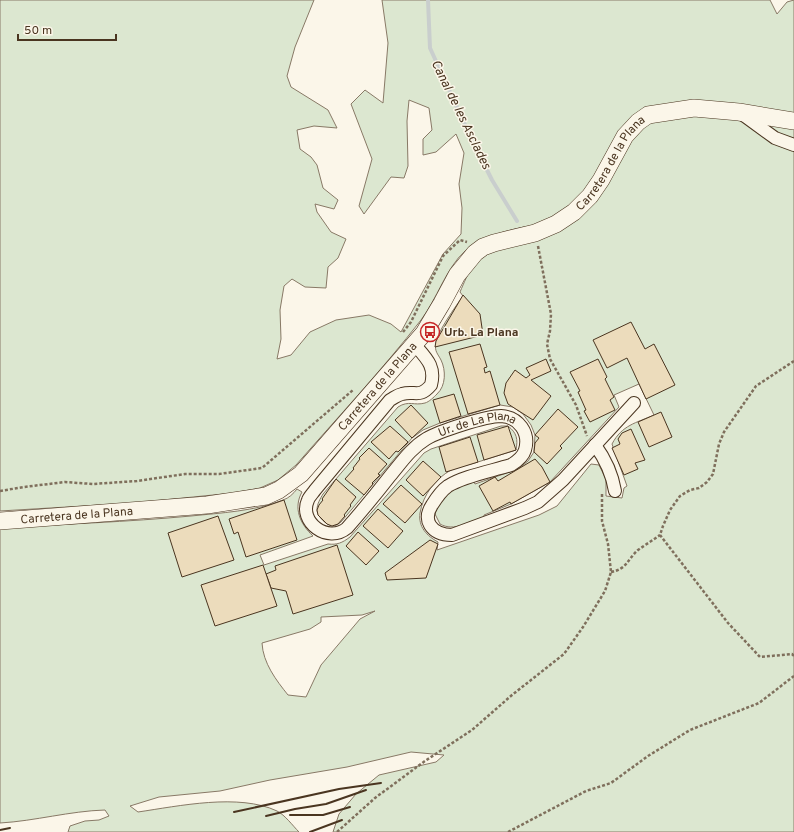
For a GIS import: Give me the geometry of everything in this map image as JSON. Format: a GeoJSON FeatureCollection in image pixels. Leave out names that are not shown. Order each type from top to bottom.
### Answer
{"type":"FeatureCollection","features":[{"type":"Feature","properties":{"kind":"main road","name":"Carretera de la Plana"},"geometry":{"type":"LineString","coordinates":[[0,521],[207,505],[266,496],[279,490],[300,474],[407,341],[434,318],[457,275],[478,251],[483,247],[494,243],[535,233],[556,224],[574,212],[590,196],[601,180],[625,136],[638,122],[648,115],[694,108],[739,112],[794,120]]}},
{"type":"Feature","properties":{"kind":"street"},"geometry":{"type":"LineString","coordinates":[[739,112],[775,138],[794,145]]}},
{"type":"Feature","properties":{"kind":"street","name":"Ur. de La Plana"},"geometry":{"type":"LineString","coordinates":[[407,341],[424,355],[433,370],[432,385],[423,392],[415,394],[400,394],[390,400],[315,490],[308,500],[307,515],[314,526],[322,532],[329,534],[342,532],[348,528],[417,445],[440,432],[492,417],[509,418],[515,420],[524,429],[526,440],[525,451],[517,461],[510,465],[456,481],[447,487],[438,495],[430,508],[428,522],[433,529],[444,535],[452,535],[525,508],[538,502],[564,480],[634,403]]}},
{"type":"Feature","properties":{"kind":"street"},"geometry":{"type":"LineString","coordinates":[[594,446],[608,466],[613,477],[615,491]]}},
{"type":"Feature","properties":{"kind":"path"},"geometry":{"type":"LineString","coordinates":[[535,233],[552,314],[547,344],[550,359],[576,405],[588,439],[594,446]]}},
{"type":"Feature","properties":{"kind":"path"},"geometry":{"type":"LineString","coordinates":[[407,341],[411,322],[444,256],[460,240],[466,241],[478,251]]}},
{"type":"Feature","properties":{"kind":"path"},"geometry":{"type":"LineString","coordinates":[[611,572],[619,570],[626,565],[637,551],[660,535],[670,510],[680,496],[690,490],[699,488],[707,482],[713,474],[719,444],[724,432],[756,386],[794,361]]}},
{"type":"Feature","properties":{"kind":"path"},"geometry":{"type":"LineString","coordinates":[[0,491],[65,482],[93,484],[138,481],[185,474],[219,474],[262,468],[358,386]]}},
{"type":"Feature","properties":{"kind":"path"},"geometry":{"type":"LineString","coordinates":[[337,832],[375,798],[425,761],[472,730],[512,695],[564,654],[605,591],[611,572],[608,544],[602,521],[602,490]]}},
{"type":"Feature","properties":{"kind":"path"},"geometry":{"type":"LineString","coordinates":[[660,535],[728,623],[760,657],[792,654],[794,656]]}},
{"type":"Feature","properties":{"kind":"path"},"geometry":{"type":"LineString","coordinates":[[508,832],[586,791],[611,783],[648,756],[690,730],[759,703],[794,676]]}},
{"type":"Feature","properties":{"kind":"green space"},"geometry":{"type":"Polygon","coordinates":[[[0,0],[314,0],[295,47],[287,76],[291,87],[328,110],[337,128],[314,126],[297,130],[300,149],[311,157],[317,165],[323,188],[338,200],[334,209],[315,204],[317,212],[331,232],[346,239],[338,258],[328,267],[326,288],[305,287],[292,279],[284,286],[280,310],[281,339],[277,359],[291,355],[310,332],[336,320],[369,315],[391,324],[401,332],[443,254],[461,234],[462,208],[459,184],[464,153],[456,134],[436,152],[423,155],[423,139],[432,130],[429,108],[409,100],[407,121],[408,166],[404,178],[391,177],[364,214],[359,206],[372,159],[351,104],[365,90],[383,103],[388,43],[382,0],[770,0],[777,14],[787,2],[794,0],[794,832],[333,832],[339,814],[356,794],[379,775],[436,762],[444,755],[411,752],[347,767],[270,780],[220,791],[159,797],[130,806],[138,812],[209,802],[245,803],[262,806],[277,811],[299,832],[68,832],[70,826],[85,821],[99,820],[109,816],[105,810],[79,812],[0,823],[0,528],[143,520],[238,511],[261,507],[283,500],[291,496],[297,489],[302,492],[298,504],[299,516],[308,531],[313,536],[260,555],[264,565],[328,544],[337,544],[344,541],[350,537],[424,453],[431,449],[501,426],[508,426],[515,434],[517,439],[516,450],[457,467],[440,478],[427,494],[420,513],[420,523],[427,534],[438,542],[437,550],[539,515],[557,506],[591,464],[599,465],[606,479],[606,496],[622,498],[624,488],[627,486],[612,444],[620,433],[630,425],[654,415],[639,384],[614,395],[619,407],[550,482],[511,504],[484,515],[484,517],[456,527],[451,527],[440,524],[435,514],[440,501],[449,492],[461,486],[474,482],[475,484],[518,469],[528,461],[534,452],[535,435],[531,425],[523,414],[513,407],[500,405],[440,423],[423,430],[412,438],[340,523],[332,526],[327,524],[318,515],[317,508],[323,494],[398,407],[408,403],[421,404],[427,402],[440,391],[444,382],[444,373],[443,364],[436,350],[437,338],[443,326],[463,296],[460,292],[468,274],[481,258],[489,253],[507,246],[543,236],[530,226],[496,234],[487,238],[472,246],[458,258],[452,266],[427,312],[406,339],[296,465],[278,480],[260,488],[233,493],[133,503],[0,511],[0,0]],[[375,611],[362,615],[321,617],[321,622],[310,629],[262,643],[268,664],[288,695],[306,697],[321,665],[360,619],[375,611]]]}},
{"type":"Feature","properties":{"kind":"building"},"geometry":{"type":"Polygon","coordinates":[[[463,295],[480,314],[483,335],[435,347],[436,341],[463,295]]]}},
{"type":"Feature","properties":{"kind":"building"},"geometry":{"type":"Polygon","coordinates":[[[631,322],[645,349],[654,344],[675,385],[646,399],[627,358],[607,368],[593,340],[631,322]]]}},
{"type":"Feature","properties":{"kind":"building"},"geometry":{"type":"Polygon","coordinates":[[[480,344],[487,367],[484,368],[485,373],[490,371],[500,405],[468,414],[449,352],[480,344]]]}},
{"type":"Feature","properties":{"kind":"building"},"geometry":{"type":"Polygon","coordinates":[[[546,359],[551,371],[531,380],[551,396],[533,420],[508,404],[504,393],[506,383],[515,370],[526,378],[530,375],[526,368],[546,359]]]}},
{"type":"Feature","properties":{"kind":"building"},"geometry":{"type":"Polygon","coordinates":[[[598,359],[607,377],[605,379],[614,397],[610,400],[615,410],[590,422],[584,411],[586,410],[578,392],[580,391],[570,372],[598,359]]]}},
{"type":"Feature","properties":{"kind":"building"},"geometry":{"type":"Polygon","coordinates":[[[454,394],[461,416],[440,423],[433,400],[454,394]]]}},
{"type":"Feature","properties":{"kind":"building"},"geometry":{"type":"Polygon","coordinates":[[[411,405],[428,423],[412,438],[395,420],[411,405]]]}},
{"type":"Feature","properties":{"kind":"building"},"geometry":{"type":"Polygon","coordinates":[[[558,409],[578,427],[560,446],[562,448],[547,464],[534,452],[535,443],[539,438],[535,435],[558,409]]]}},
{"type":"Feature","properties":{"kind":"building"},"geometry":{"type":"Polygon","coordinates":[[[661,412],[672,437],[649,447],[638,422],[661,412]]]}},
{"type":"Feature","properties":{"kind":"building"},"geometry":{"type":"Polygon","coordinates":[[[390,426],[408,442],[398,452],[396,451],[389,459],[371,442],[390,426]]]}},
{"type":"Feature","properties":{"kind":"building"},"geometry":{"type":"Polygon","coordinates":[[[508,426],[516,450],[484,460],[477,435],[508,426]]]}},
{"type":"Feature","properties":{"kind":"building"},"geometry":{"type":"Polygon","coordinates":[[[631,429],[645,460],[635,463],[638,469],[624,475],[612,448],[620,444],[618,439],[622,433],[631,429]]]}},
{"type":"Feature","properties":{"kind":"building"},"geometry":{"type":"Polygon","coordinates":[[[470,437],[478,462],[446,472],[439,447],[470,437]]]}},
{"type":"Feature","properties":{"kind":"building"},"geometry":{"type":"Polygon","coordinates":[[[369,448],[387,464],[378,474],[380,475],[372,483],[373,484],[364,495],[345,479],[354,469],[353,468],[360,459],[359,458],[369,448]]]}},
{"type":"Feature","properties":{"kind":"building"},"geometry":{"type":"Polygon","coordinates":[[[535,459],[542,467],[550,482],[511,504],[510,502],[493,511],[479,486],[495,477],[498,481],[535,459]]]}},
{"type":"Feature","properties":{"kind":"building"},"geometry":{"type":"Polygon","coordinates":[[[423,461],[441,477],[423,496],[406,480],[423,461]]]}},
{"type":"Feature","properties":{"kind":"building"},"geometry":{"type":"Polygon","coordinates":[[[336,479],[356,497],[344,515],[345,516],[338,524],[332,526],[327,524],[318,515],[317,510],[323,500],[322,499],[336,479]]]}},
{"type":"Feature","properties":{"kind":"building"},"geometry":{"type":"Polygon","coordinates":[[[401,485],[422,504],[405,523],[383,504],[401,485]]]}},
{"type":"Feature","properties":{"kind":"building"},"geometry":{"type":"Polygon","coordinates":[[[284,500],[297,540],[246,557],[238,532],[234,534],[229,519],[284,500]]]}},
{"type":"Feature","properties":{"kind":"building"},"geometry":{"type":"Polygon","coordinates":[[[378,509],[403,531],[388,548],[363,526],[378,509]]]}},
{"type":"Feature","properties":{"kind":"building"},"geometry":{"type":"Polygon","coordinates":[[[218,516],[234,560],[182,577],[168,533],[218,516]]]}},
{"type":"Feature","properties":{"kind":"building"},"geometry":{"type":"Polygon","coordinates":[[[358,532],[379,551],[366,565],[346,546],[358,532]]]}},
{"type":"Feature","properties":{"kind":"building"},"geometry":{"type":"Polygon","coordinates":[[[430,540],[438,544],[426,578],[387,580],[385,573],[430,540]]]}},
{"type":"Feature","properties":{"kind":"building"},"geometry":{"type":"Polygon","coordinates":[[[337,545],[353,595],[293,614],[286,591],[271,588],[266,574],[276,570],[275,566],[337,545]]]}},
{"type":"Feature","properties":{"kind":"building"},"geometry":{"type":"Polygon","coordinates":[[[263,565],[277,606],[215,626],[201,585],[263,565]]]}},
{"type":"Feature","properties":{"kind":"waterway","name":"Canal de les Asclades"},"geometry":{"type":"LineString","coordinates":[[428,0],[430,48],[492,180],[517,221]]}},
{"type":"Feature","properties":{"kind":"wall"},"geometry":{"type":"LineString","coordinates":[[234,812],[339,789],[381,783]]}},
{"type":"Feature","properties":{"kind":"wall"},"geometry":{"type":"LineString","coordinates":[[266,816],[326,804],[366,790]]}},
{"type":"Feature","properties":{"kind":"wall"},"geometry":{"type":"LineString","coordinates":[[290,815],[323,815],[350,807]]}},
{"type":"Feature","properties":{"kind":"wall"},"geometry":{"type":"LineString","coordinates":[[310,832],[342,820]]}},
{"type":"Feature","properties":{"kind":"wall"},"geometry":{"type":"LineString","coordinates":[[0,830],[10,828]]}},
{"type":"Feature","properties":{"kind":"place","name":"Urb. La Plana"},"geometry":{"type":"Point","coordinates":[430,332]}}]}
